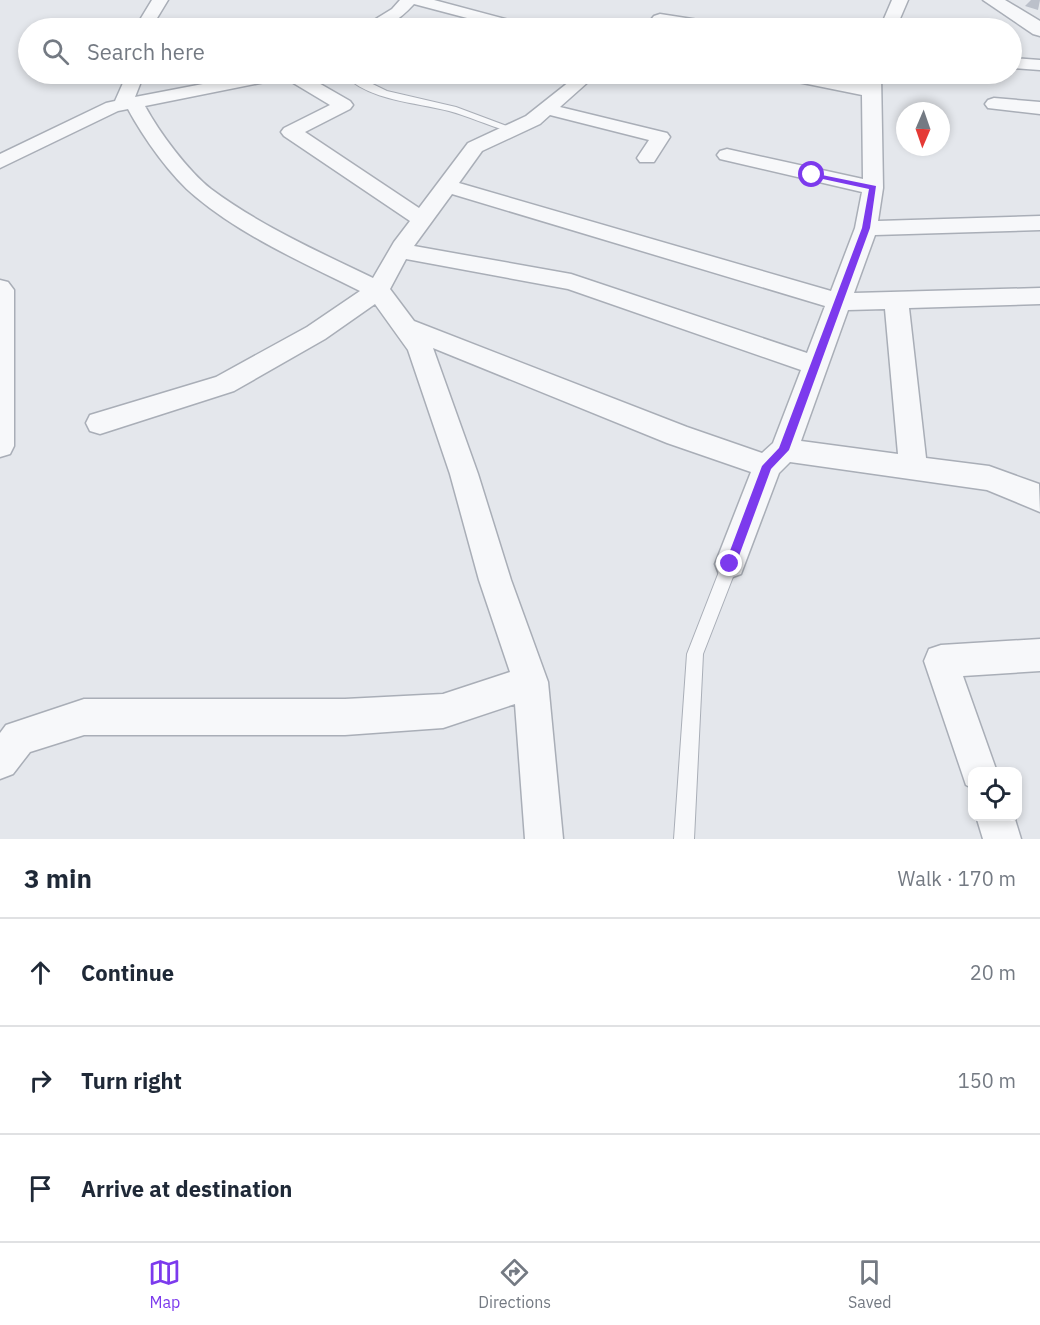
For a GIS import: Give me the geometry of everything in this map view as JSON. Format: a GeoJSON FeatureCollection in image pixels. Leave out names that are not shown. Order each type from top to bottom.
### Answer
{"type":"FeatureCollection","features":[{"type":"Feature","properties":{"kind":"street"},"geometry":{"type":"LineString","coordinates":[[149,18],[160,0]]}},
{"type":"Feature","properties":{"kind":"street"},"geometry":{"type":"LineString","coordinates":[[388,18],[398,12],[409,0]]}},
{"type":"Feature","properties":{"kind":"street"},"geometry":{"type":"LineString","coordinates":[[416,0],[484,18]]}},
{"type":"Feature","properties":{"kind":"street"},"geometry":{"type":"LineString","coordinates":[[892,18],[900,0]]}},
{"type":"Feature","properties":{"kind":"street"},"geometry":{"type":"LineString","coordinates":[[992,0],[1021,18]]}},
{"type":"Feature","properties":{"kind":"street"},"geometry":{"type":"LineString","coordinates":[[1022,19],[1040,30]]}},
{"type":"Feature","properties":{"kind":"street"},"geometry":{"type":"LineString","coordinates":[[1022,64],[1040,65]]}},
{"type":"Feature","properties":{"kind":"street"},"geometry":{"type":"LineString","coordinates":[[133,84],[128,104],[151,135],[202,192],[273,239],[378,290],[420,348],[464,474],[495,580],[531,682],[544,839]]}},
{"type":"Feature","properties":{"kind":"street"},"geometry":{"type":"LineString","coordinates":[[0,162],[113,106],[229,84]]}},
{"type":"Feature","properties":{"kind":"street"},"geometry":{"type":"LineString","coordinates":[[308,84],[344,105],[291,132],[423,220]]}},
{"type":"Feature","properties":{"kind":"street"},"geometry":{"type":"LineString","coordinates":[[100,423],[225,384],[316,333],[378,290],[400,251],[475,147],[533,120],[577,84]]}},
{"type":"Feature","properties":{"kind":"street"},"geometry":{"type":"LineString","coordinates":[[730,564],[815,365],[866,228],[873,188],[872,84]]}},
{"type":"Feature","properties":{"kind":"street"},"geometry":{"type":"LineString","coordinates":[[994,104],[1040,108]]}},
{"type":"Feature","properties":{"kind":"street"},"geometry":{"type":"LineString","coordinates":[[546,109],[660,137],[647,158]]}},
{"type":"Feature","properties":{"kind":"street"},"geometry":{"type":"LineString","coordinates":[[727,155],[873,188]]}},
{"type":"Feature","properties":{"kind":"street"},"geometry":{"type":"LineString","coordinates":[[448,186],[722,266],[838,303],[896,299],[1040,296]]}},
{"type":"Feature","properties":{"kind":"street"},"geometry":{"type":"LineString","coordinates":[[866,228],[1040,223]]}},
{"type":"Feature","properties":{"kind":"street"},"geometry":{"type":"LineString","coordinates":[[400,251],[571,282],[815,365]]}},
{"type":"Feature","properties":{"kind":"street"},"geometry":{"type":"LineString","coordinates":[[0,288],[2,290],[0,446]]}},
{"type":"Feature","properties":{"kind":"street"},"geometry":{"type":"LineString","coordinates":[[896,299],[913,467]]}},
{"type":"Feature","properties":{"kind":"street"},"geometry":{"type":"LineString","coordinates":[[404,327],[677,435],[775,458],[913,467],[989,478],[1036,491]]}},
{"type":"Feature","properties":{"kind":"street"},"geometry":{"type":"LineString","coordinates":[[978,767],[941,661],[1040,655]]}},
{"type":"Feature","properties":{"kind":"street"},"geometry":{"type":"LineString","coordinates":[[0,761],[19,738],[84,717],[345,717],[443,711],[531,682]]}},
{"type":"Feature","properties":{"kind":"street"},"geometry":{"type":"LineString","coordinates":[[996,821],[1002,839]]}},
{"type":"Feature","properties":{"kind":"lane"},"geometry":{"type":"LineString","coordinates":[[360,84],[391,96],[454,110],[510,129]]}},
{"type":"Feature","properties":{"kind":"lane"},"geometry":{"type":"LineString","coordinates":[[684,839],[695,654],[730,564]]}},
{"type":"Feature","properties":{"kind":"building"},"geometry":{"type":"Polygon","coordinates":[[[1031,0],[1040,0],[1038,10],[1025,6],[1031,0]]]}},
{"type":"Feature","properties":{"kind":"route"},"geometry":{"type":"LineString","coordinates":[[730,564],[767,466],[784,450],[866,228],[873,188],[812,175]]}}]}
